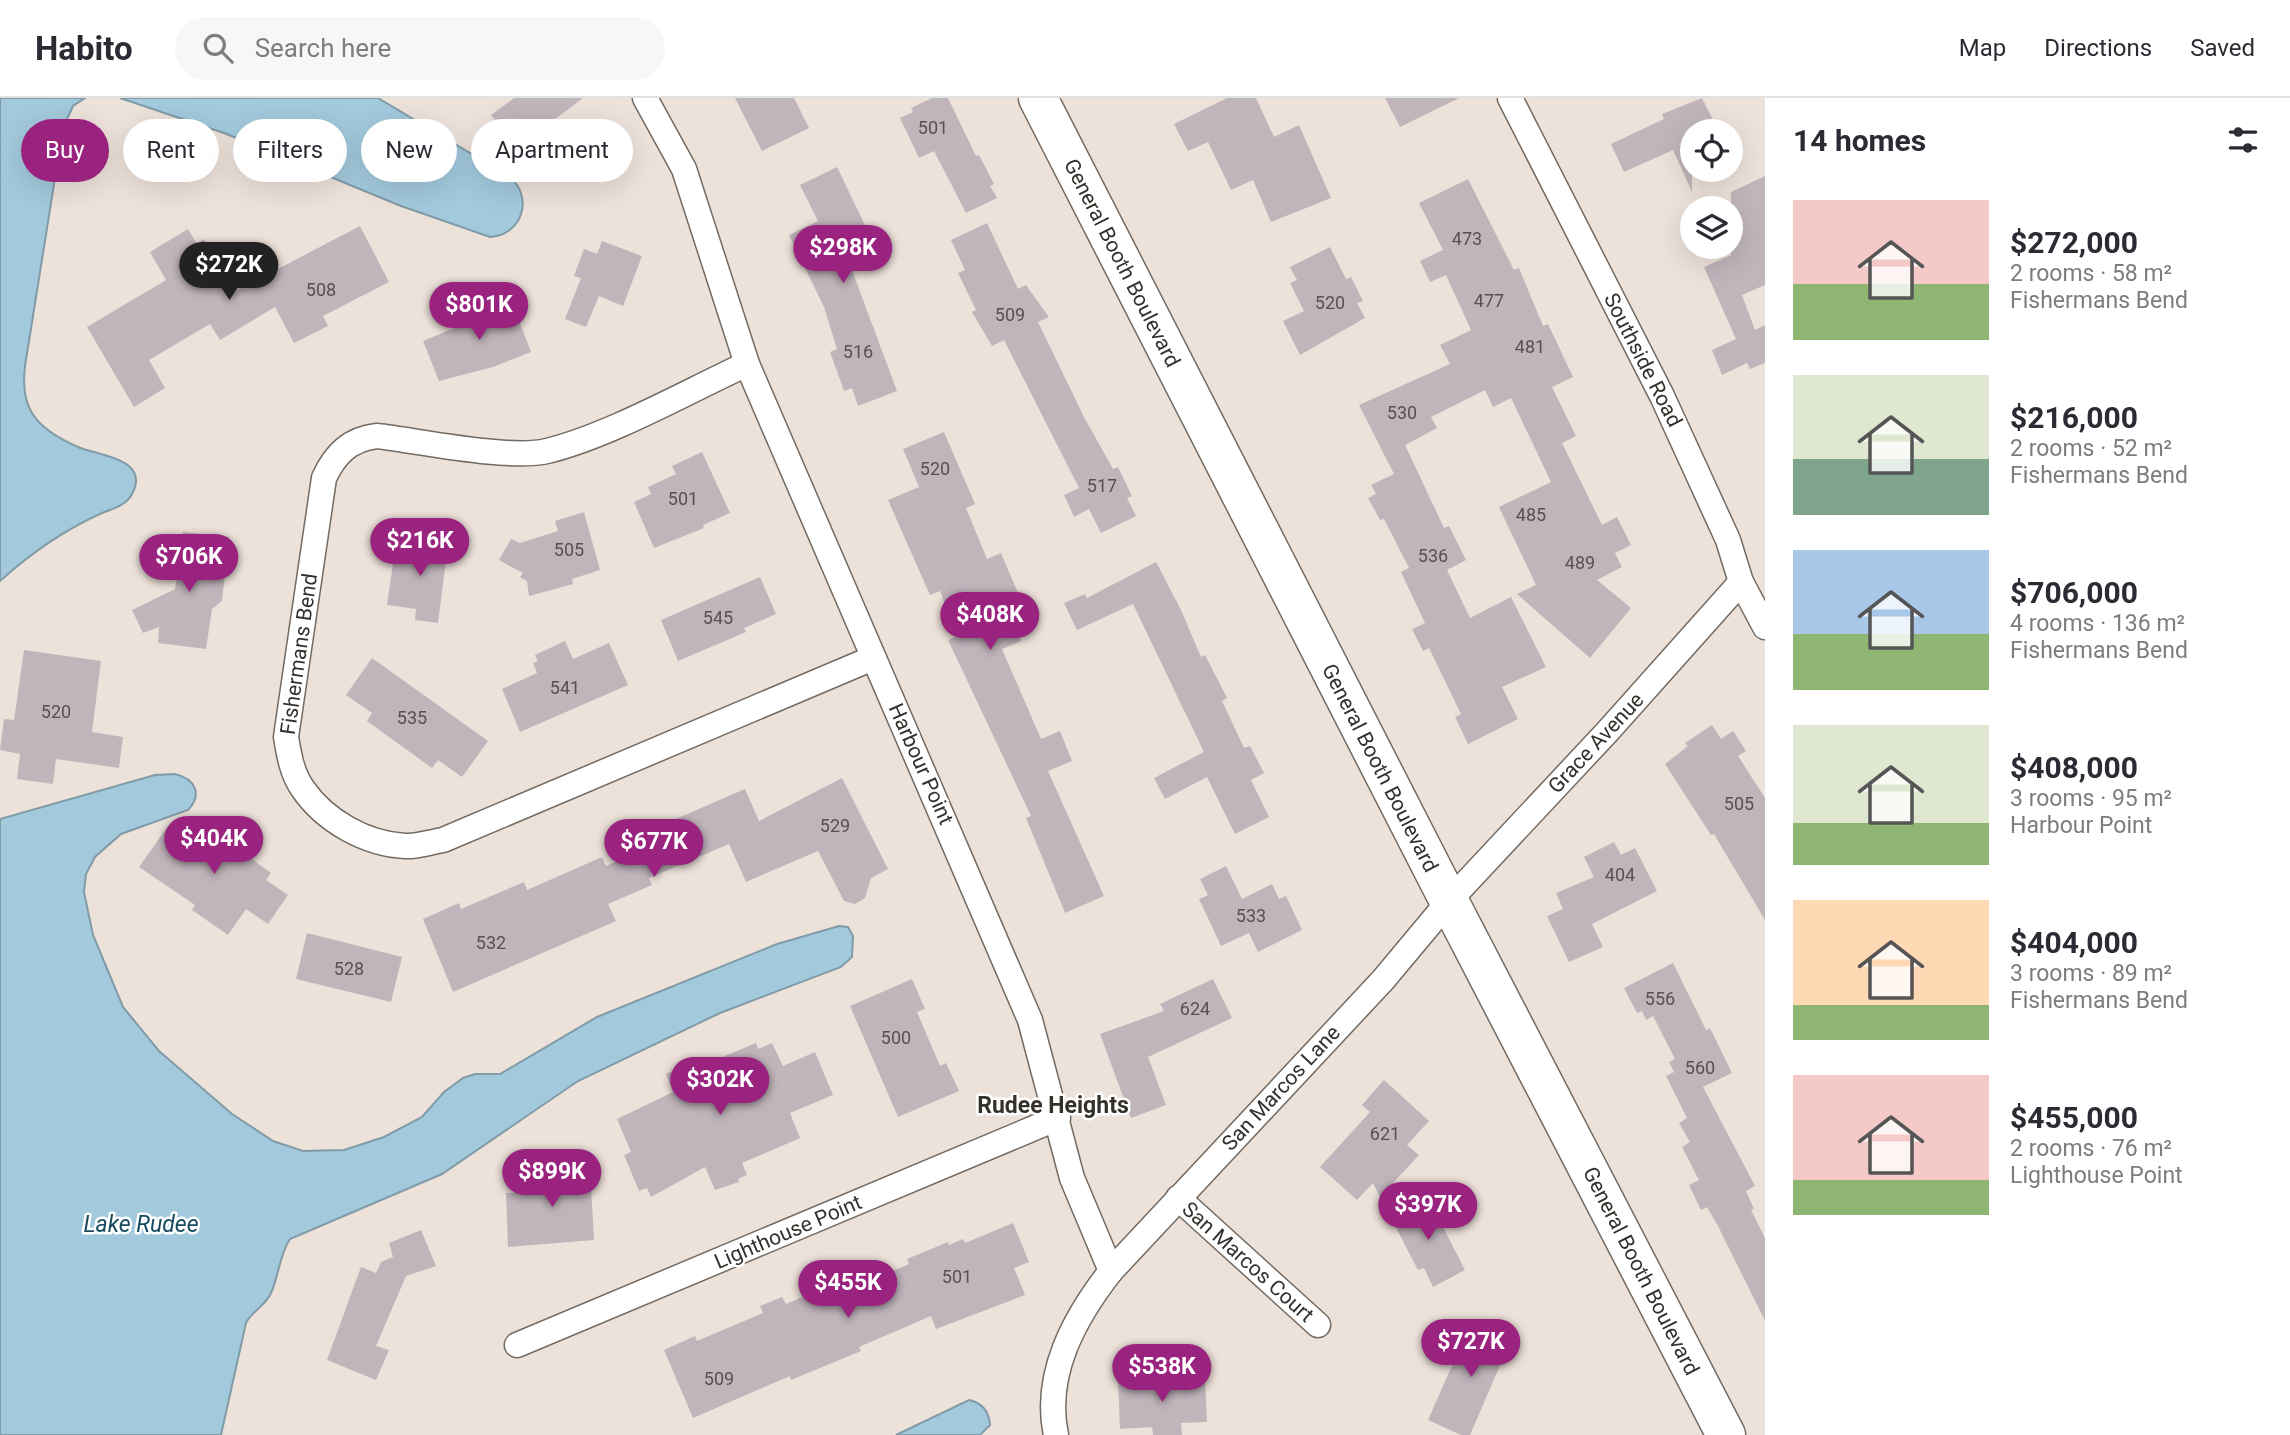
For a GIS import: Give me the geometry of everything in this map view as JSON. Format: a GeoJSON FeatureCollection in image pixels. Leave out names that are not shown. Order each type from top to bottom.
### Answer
{"type":"FeatureCollection","features":[{"type":"Feature","properties":{"kind":"highway","name":"General Booth Boulevard"},"geometry":{"type":"LineString","coordinates":[[1038,98],[1448,901],[1726,1435]]}},
{"type":"Feature","properties":{"kind":"street","name":"Harbour Point"},"geometry":{"type":"LineString","coordinates":[[645,98],[684,169],[747,364],[1025,1007],[1058,1118],[1072,1178],[1111,1271]]}},
{"type":"Feature","properties":{"kind":"street","name":"Southside Road"},"geometry":{"type":"LineString","coordinates":[[1510,98],[1662,396],[1728,540],[1741,582],[1765,628]]}},
{"type":"Feature","properties":{"kind":"street","name":"Fishermans Bend"},"geometry":{"type":"LineString","coordinates":[[747,364],[603,431],[547,451],[519,453],[377,436],[360,438],[334,457],[324,478],[286,737],[291,763],[302,787],[318,807],[355,833],[384,844],[408,846],[431,842],[873,658]]}},
{"type":"Feature","properties":{"kind":"street","name":"Grace Avenue"},"geometry":{"type":"LineString","coordinates":[[1448,901],[1741,582]]}},
{"type":"Feature","properties":{"kind":"street","name":"San Marcos Lane"},"geometry":{"type":"LineString","coordinates":[[1111,1271],[1382,980],[1448,901]]}},
{"type":"Feature","properties":{"kind":"street","name":"Lighthouse Point"},"geometry":{"type":"LineString","coordinates":[[517,1345],[1058,1118]]}},
{"type":"Feature","properties":{"kind":"street","name":"San Marcos Court"},"geometry":{"type":"LineString","coordinates":[[1178,1198],[1318,1325]]}},
{"type":"Feature","properties":{"kind":"street"},"geometry":{"type":"LineString","coordinates":[[1056,1435],[1054,1394],[1061,1357],[1076,1321],[1111,1271]]}},
{"type":"Feature","properties":{"kind":"water"},"geometry":{"type":"Polygon","coordinates":[[[0,98],[85,98],[73,106],[67,119],[21,119],[21,182],[54,182],[25,366],[24,390],[32,413],[46,429],[78,447],[120,460],[129,466],[136,482],[130,498],[123,504],[61,535],[0,581],[0,98]]]}},
{"type":"Feature","properties":{"kind":"water"},"geometry":{"type":"Polygon","coordinates":[[[120,98],[378,98],[413,119],[361,119],[361,182],[457,182],[457,145],[471,154],[471,182],[514,182],[522,195],[521,214],[510,230],[490,237],[401,206],[343,182],[347,182],[347,119],[233,119],[233,137],[219,131],[219,119],[182,119],[120,98]]]}},
{"type":"Feature","properties":{"kind":"water","name":"Lake Rudee"},"geometry":{"type":"Polygon","coordinates":[[[175,774],[188,779],[195,788],[195,798],[188,810],[121,834],[95,857],[86,874],[84,892],[93,935],[123,1007],[159,1051],[232,1114],[273,1141],[303,1151],[344,1150],[384,1137],[422,1117],[444,1092],[463,1078],[475,1074],[500,1074],[597,1017],[777,944],[839,926],[848,927],[853,936],[852,957],[841,967],[720,1013],[578,1081],[442,1174],[290,1239],[271,1293],[246,1323],[221,1435],[0,1435],[0,819],[155,775],[175,774]]]}},
{"type":"Feature","properties":{"kind":"water"},"geometry":{"type":"Polygon","coordinates":[[[969,1400],[982,1406],[988,1416],[990,1425],[980,1435],[896,1435],[969,1400]]]}},
{"type":"Feature","properties":{"kind":"building"},"geometry":{"type":"Polygon","coordinates":[[[514,98],[583,98],[555,119],[494,119],[491,115],[514,98]]]}},
{"type":"Feature","properties":{"kind":"building"},"geometry":{"type":"Polygon","coordinates":[[[735,98],[794,98],[809,128],[762,151],[735,98]]]}},
{"type":"Feature","properties":{"kind":"building"},"geometry":{"type":"Polygon","coordinates":[[[932,98],[948,98],[976,156],[979,155],[994,184],[990,186],[997,198],[966,213],[934,151],[919,158],[900,118],[913,112],[911,108],[932,98]]]}},
{"type":"Feature","properties":{"kind":"building"},"geometry":{"type":"Polygon","coordinates":[[[1227,98],[1256,98],[1274,137],[1299,125],[1331,198],[1271,222],[1253,180],[1231,190],[1208,142],[1188,151],[1174,124],[1227,98]]]}},
{"type":"Feature","properties":{"kind":"building"},"geometry":{"type":"Polygon","coordinates":[[[1385,98],[1459,98],[1400,127],[1385,98]]]}},
{"type":"Feature","properties":{"kind":"building"},"geometry":{"type":"Polygon","coordinates":[[[1702,98],[1712,119],[1680,119],[1680,165],[1673,150],[1624,172],[1611,144],[1664,119],[1662,114],[1702,98]]]}},
{"type":"Feature","properties":{"kind":"building"},"geometry":{"type":"Polygon","coordinates":[[[837,167],[874,244],[847,257],[897,391],[858,406],[852,388],[844,391],[830,352],[837,349],[824,307],[789,235],[818,221],[800,185],[837,167]]]}},
{"type":"Feature","properties":{"kind":"building"},"geometry":{"type":"Polygon","coordinates":[[[1765,176],[1765,285],[1742,295],[1755,330],[1765,325],[1765,363],[1750,369],[1747,363],[1722,375],[1712,350],[1736,339],[1704,267],[1722,259],[1743,259],[1743,196],[1731,196],[1731,192],[1765,176]]]}},
{"type":"Feature","properties":{"kind":"building"},"geometry":{"type":"Polygon","coordinates":[[[1468,179],[1514,270],[1519,268],[1543,326],[1548,324],[1573,377],[1552,387],[1576,436],[1562,443],[1602,525],[1617,517],[1631,545],[1615,553],[1622,567],[1597,580],[1631,608],[1590,658],[1517,594],[1536,585],[1499,507],[1551,482],[1511,398],[1493,407],[1485,390],[1431,417],[1437,428],[1405,445],[1444,528],[1449,526],[1466,560],[1447,570],[1470,618],[1511,597],[1546,667],[1502,687],[1518,719],[1468,744],[1455,717],[1461,714],[1429,648],[1423,651],[1412,629],[1425,623],[1401,572],[1409,568],[1384,519],[1380,520],[1368,498],[1376,494],[1371,485],[1394,474],[1359,405],[1450,364],[1440,345],[1471,330],[1446,275],[1430,282],[1420,261],[1443,250],[1419,203],[1468,179]]]}},
{"type":"Feature","properties":{"kind":"building"},"geometry":{"type":"Polygon","coordinates":[[[987,223],[1018,289],[1026,285],[1049,317],[1038,322],[1084,417],[1113,469],[1118,467],[1132,496],[1127,498],[1136,516],[1101,533],[1089,509],[1074,517],[1064,495],[1079,488],[1004,340],[992,346],[972,312],[976,310],[958,273],[965,270],[951,240],[987,223]]]}},
{"type":"Feature","properties":{"kind":"building"},"geometry":{"type":"Polygon","coordinates":[[[360,226],[389,282],[323,316],[328,326],[294,343],[275,307],[220,340],[210,324],[149,360],[165,388],[134,407],[87,327],[166,280],[150,252],[188,229],[197,244],[204,239],[234,292],[360,226]]]}},
{"type":"Feature","properties":{"kind":"building"},"geometry":{"type":"Polygon","coordinates":[[[602,241],[642,256],[623,306],[599,296],[586,327],[565,319],[581,278],[574,276],[584,249],[597,254],[602,241]]]}},
{"type":"Feature","properties":{"kind":"building"},"geometry":{"type":"Polygon","coordinates":[[[1330,247],[1346,279],[1351,277],[1363,301],[1357,303],[1365,318],[1300,355],[1283,321],[1304,311],[1290,283],[1297,280],[1290,267],[1330,247]]]}},
{"type":"Feature","properties":{"kind":"building"},"geometry":{"type":"Polygon","coordinates":[[[508,292],[531,352],[493,367],[439,381],[423,341],[488,314],[483,302],[508,292]]]}},
{"type":"Feature","properties":{"kind":"building"},"geometry":{"type":"Polygon","coordinates":[[[944,432],[975,504],[966,508],[987,559],[1001,553],[1021,600],[1007,606],[1021,641],[1002,649],[1041,739],[1060,731],[1072,761],[1048,771],[1104,896],[1065,913],[1026,818],[1031,816],[948,640],[958,636],[940,591],[930,595],[888,500],[919,487],[903,449],[944,432]]]}},
{"type":"Feature","properties":{"kind":"building"},"geometry":{"type":"Polygon","coordinates":[[[702,452],[730,513],[703,525],[704,528],[654,548],[634,502],[651,494],[648,487],[676,474],[672,466],[702,452]]]}},
{"type":"Feature","properties":{"kind":"building"},"geometry":{"type":"Polygon","coordinates":[[[584,512],[600,570],[572,579],[573,584],[529,596],[527,581],[520,577],[523,573],[499,560],[511,539],[520,543],[558,531],[555,521],[584,512]]]}},
{"type":"Feature","properties":{"kind":"building"},"geometry":{"type":"Polygon","coordinates":[[[183,532],[229,537],[222,601],[212,609],[206,649],[158,643],[159,627],[143,633],[132,610],[175,589],[183,532]]]}},
{"type":"Feature","properties":{"kind":"building"},"geometry":{"type":"Polygon","coordinates":[[[427,534],[449,537],[438,623],[415,620],[416,609],[387,605],[396,543],[425,547],[427,534]]]}},
{"type":"Feature","properties":{"kind":"building"},"geometry":{"type":"Polygon","coordinates":[[[1156,562],[1201,657],[1205,655],[1227,698],[1222,701],[1244,748],[1250,746],[1264,773],[1251,780],[1269,817],[1235,834],[1207,777],[1165,799],[1154,778],[1204,752],[1133,604],[1077,630],[1064,603],[1085,594],[1087,598],[1156,562]]]}},
{"type":"Feature","properties":{"kind":"building"},"geometry":{"type":"Polygon","coordinates":[[[760,577],[776,614],[744,628],[746,632],[678,661],[661,620],[760,577]]]}},
{"type":"Feature","properties":{"kind":"building"},"geometry":{"type":"Polygon","coordinates":[[[565,641],[573,659],[609,643],[628,685],[520,732],[502,689],[537,673],[533,663],[538,661],[535,655],[565,641]]]}},
{"type":"Feature","properties":{"kind":"building"},"geometry":{"type":"Polygon","coordinates":[[[24,650],[101,661],[92,732],[123,737],[119,768],[56,759],[53,784],[17,779],[20,754],[0,750],[4,719],[14,720],[24,650]]]}},
{"type":"Feature","properties":{"kind":"building"},"geometry":{"type":"Polygon","coordinates":[[[372,658],[488,741],[462,777],[438,760],[432,768],[367,721],[372,713],[346,695],[372,658]]]}},
{"type":"Feature","properties":{"kind":"building"},"geometry":{"type":"Polygon","coordinates":[[[1712,725],[1721,739],[1733,731],[1746,751],[1738,756],[1765,798],[1765,920],[1714,834],[1711,835],[1665,764],[1688,746],[1685,743],[1712,725]]]}},
{"type":"Feature","properties":{"kind":"building"},"geometry":{"type":"Polygon","coordinates":[[[842,778],[888,869],[871,878],[865,898],[855,904],[844,901],[818,851],[746,882],[729,844],[649,878],[652,885],[608,904],[616,921],[453,992],[423,919],[459,903],[461,909],[524,882],[527,890],[602,857],[606,866],[670,838],[664,824],[745,789],[759,821],[842,778]]]}},
{"type":"Feature","properties":{"kind":"building"},"geometry":{"type":"Polygon","coordinates":[[[220,822],[244,840],[238,849],[271,873],[266,880],[288,895],[268,924],[246,909],[228,935],[192,910],[195,905],[139,867],[168,826],[190,841],[197,829],[209,838],[220,822]]]}},
{"type":"Feature","properties":{"kind":"building"},"geometry":{"type":"Polygon","coordinates":[[[1614,842],[1621,855],[1635,848],[1657,891],[1592,924],[1603,947],[1569,962],[1547,916],[1563,909],[1556,893],[1594,877],[1584,857],[1614,842]]]}},
{"type":"Feature","properties":{"kind":"building"},"geometry":{"type":"Polygon","coordinates":[[[1226,866],[1242,899],[1272,884],[1279,899],[1286,896],[1302,930],[1258,952],[1249,933],[1221,946],[1199,899],[1208,895],[1200,879],[1226,866]]]}},
{"type":"Feature","properties":{"kind":"building"},"geometry":{"type":"Polygon","coordinates":[[[307,933],[402,957],[391,1002],[296,979],[307,933]]]}},
{"type":"Feature","properties":{"kind":"building"},"geometry":{"type":"Polygon","coordinates":[[[1673,963],[1706,1030],[1710,1028],[1732,1073],[1703,1087],[1755,1186],[1746,1191],[1754,1209],[1751,1210],[1765,1238],[1765,1321],[1718,1226],[1707,1207],[1701,1210],[1689,1185],[1699,1180],[1682,1147],[1690,1142],[1679,1123],[1687,1118],[1666,1076],[1674,1072],[1669,1062],[1675,1059],[1653,1016],[1646,1020],[1642,1011],[1637,1013],[1624,988],[1673,963]]]}},
{"type":"Feature","properties":{"kind":"building"},"geometry":{"type":"Polygon","coordinates":[[[912,979],[925,1009],[917,1012],[940,1066],[946,1063],[959,1091],[898,1117],[850,1006],[912,979]]]}},
{"type":"Feature","properties":{"kind":"building"},"geometry":{"type":"Polygon","coordinates":[[[1213,979],[1232,1018],[1148,1057],[1166,1105],[1131,1118],[1100,1034],[1164,1011],[1160,1004],[1213,979]]]}},
{"type":"Feature","properties":{"kind":"building"},"geometry":{"type":"Polygon","coordinates":[[[756,1043],[758,1049],[772,1043],[783,1066],[815,1052],[833,1095],[790,1113],[800,1138],[742,1163],[747,1175],[738,1179],[739,1182],[715,1190],[705,1167],[651,1197],[647,1188],[639,1191],[624,1155],[631,1152],[617,1119],[673,1092],[666,1074],[699,1060],[701,1066],[756,1043]]]}},
{"type":"Feature","properties":{"kind":"building"},"geometry":{"type":"Polygon","coordinates":[[[1384,1080],[1429,1121],[1407,1145],[1419,1155],[1380,1197],[1373,1183],[1357,1200],[1320,1167],[1370,1112],[1362,1105],[1384,1080]]]}},
{"type":"Feature","properties":{"kind":"building"},"geometry":{"type":"Polygon","coordinates":[[[577,1157],[579,1189],[591,1188],[594,1240],[508,1247],[506,1193],[545,1191],[543,1159],[577,1157]]]}},
{"type":"Feature","properties":{"kind":"building"},"geometry":{"type":"Polygon","coordinates":[[[1428,1198],[1465,1270],[1433,1287],[1424,1268],[1418,1270],[1391,1218],[1428,1198]]]}},
{"type":"Feature","properties":{"kind":"building"},"geometry":{"type":"Polygon","coordinates":[[[1013,1223],[1029,1262],[1014,1268],[1025,1295],[936,1329],[931,1316],[859,1347],[861,1351],[791,1380],[790,1376],[693,1418],[664,1350],[695,1336],[697,1341],[763,1313],[760,1306],[782,1297],[786,1304],[823,1288],[826,1295],[837,1291],[838,1294],[909,1264],[907,1259],[948,1242],[949,1245],[963,1239],[965,1243],[1013,1223]]]}},
{"type":"Feature","properties":{"kind":"building"},"geometry":{"type":"Polygon","coordinates":[[[421,1230],[436,1266],[406,1276],[376,1346],[389,1350],[376,1380],[327,1360],[361,1267],[376,1273],[381,1262],[393,1257],[389,1243],[421,1230]]]}},
{"type":"Feature","properties":{"kind":"building"},"geometry":{"type":"Polygon","coordinates":[[[1482,1319],[1514,1333],[1470,1435],[1461,1435],[1428,1420],[1466,1334],[1473,1338],[1482,1319]]]}},
{"type":"Feature","properties":{"kind":"building"},"geometry":{"type":"Polygon","coordinates":[[[1172,1377],[1173,1380],[1205,1379],[1207,1422],[1181,1423],[1182,1435],[1153,1435],[1152,1427],[1120,1429],[1118,1380],[1172,1377]]]}},
{"type":"Feature","properties":{"kind":"district","name":"Rudee Heights"},"geometry":{"type":"Point","coordinates":[1053,1105]}}]}
